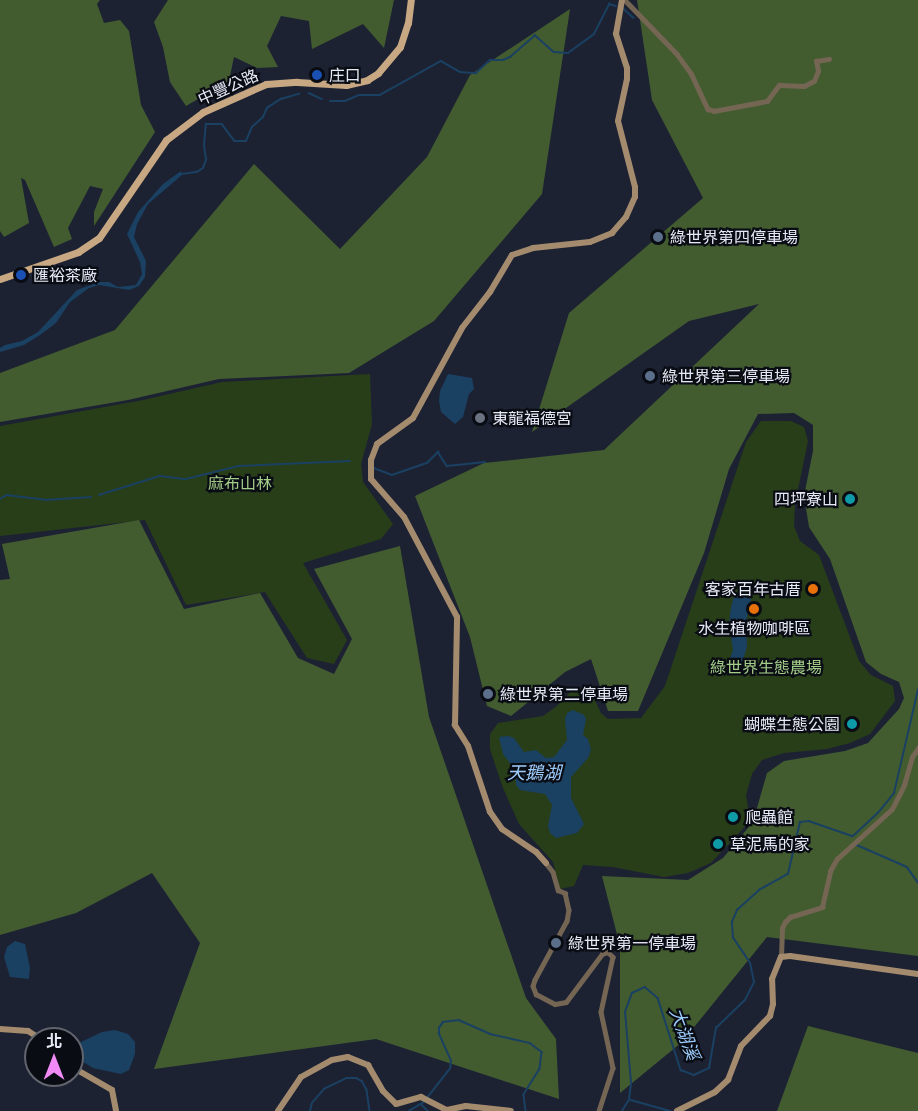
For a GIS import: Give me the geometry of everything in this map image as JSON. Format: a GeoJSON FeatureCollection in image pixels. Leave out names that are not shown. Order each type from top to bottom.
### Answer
{"type":"FeatureCollection","features":[{"type":"Feature","properties":{"kind":"main road","name":"中豐公路"},"geometry":{"type":"LineString","coordinates":[[0,279],[78,252],[99,238],[166,140],[202,112],[266,84],[297,82],[346,86],[367,80],[378,73],[400,47],[408,22],[411,0]]}},
{"type":"Feature","properties":{"kind":"street"},"geometry":{"type":"LineString","coordinates":[[624,0],[678,54],[692,73],[708,109],[714,111],[767,101],[779,85],[804,86],[814,81],[819,71],[816,62],[829,59]]}},
{"type":"Feature","properties":{"kind":"street"},"geometry":{"type":"LineString","coordinates":[[599,1111],[614,1063],[601,1012],[613,957],[608,952],[603,954],[566,1002],[555,1004],[536,993],[533,986],[535,980],[567,921],[569,910],[565,893],[558,890],[553,872],[546,863],[536,852],[502,829],[487,806],[468,746],[455,725],[457,617],[404,517],[373,482],[370,473],[371,460],[377,444],[413,417],[462,328],[490,292],[512,255],[533,248],[590,242],[612,233],[626,217],[635,196],[635,187],[618,121],[627,79],[627,68],[616,34],[624,0]]}},
{"type":"Feature","properties":{"kind":"street"},"geometry":{"type":"LineString","coordinates":[[677,1111],[715,1092],[728,1080],[741,1046],[770,1016],[773,1004],[772,979],[781,957],[782,928],[785,922],[790,917],[822,906],[830,871],[837,859],[859,842],[892,809],[904,785],[912,757],[918,748]]}},
{"type":"Feature","properties":{"kind":"street"},"geometry":{"type":"LineString","coordinates":[[781,957],[790,956],[918,974]]}},
{"type":"Feature","properties":{"kind":"street"},"geometry":{"type":"LineString","coordinates":[[0,1029],[24,1031]]}},
{"type":"Feature","properties":{"kind":"street"},"geometry":{"type":"LineString","coordinates":[[278,1111],[301,1077],[332,1060],[348,1057],[368,1065],[392,1101],[402,1104],[418,1097],[447,1111],[466,1106],[511,1111]]}},
{"type":"Feature","properties":{"kind":"street"},"geometry":{"type":"LineString","coordinates":[[84,1074],[112,1090],[116,1111]]}},
{"type":"Feature","properties":{"kind":"green space"},"geometry":{"type":"Polygon","coordinates":[[[0,0],[100,0],[97,4],[104,23],[120,20],[129,31],[141,105],[155,132],[94,226],[94,212],[103,189],[90,186],[68,228],[72,239],[54,247],[25,180],[21,178],[29,223],[4,237],[0,231],[0,0]]]}},
{"type":"Feature","properties":{"kind":"green space"},"geometry":{"type":"Polygon","coordinates":[[[168,0],[394,0],[384,48],[363,24],[312,49],[309,21],[281,16],[267,46],[278,67],[257,68],[234,57],[229,81],[186,106],[170,82],[163,47],[154,22],[168,0]]]}},
{"type":"Feature","properties":{"kind":"green space"},"geometry":{"type":"Polygon","coordinates":[[[637,0],[918,0],[918,956],[767,937],[682,1042],[620,1093],[620,946],[602,876],[688,880],[723,858],[753,822],[767,773],[784,761],[845,751],[868,743],[899,709],[904,698],[899,682],[881,674],[866,662],[830,559],[809,527],[804,496],[813,451],[813,425],[794,413],[758,414],[729,469],[704,553],[638,711],[608,711],[591,659],[565,672],[511,716],[487,706],[470,637],[415,496],[484,463],[604,450],[759,304],[689,321],[532,432],[569,313],[703,198],[652,100],[637,0]]]}},
{"type":"Feature","properties":{"kind":"green space"},"geometry":{"type":"Polygon","coordinates":[[[570,9],[542,194],[434,321],[349,373],[219,379],[128,400],[0,422],[0,373],[115,330],[254,164],[340,249],[427,157],[470,75],[570,9]]]}},
{"type":"Feature","properties":{"kind":"green space","name":"麻布山林"},"geometry":{"type":"Polygon","coordinates":[[[370,374],[372,424],[361,464],[363,482],[393,524],[381,539],[303,563],[347,640],[334,664],[307,658],[265,592],[186,605],[145,520],[0,536],[0,426],[143,400],[222,382],[370,374]]]}},
{"type":"Feature","properties":{"kind":"green space","name":"綠世界生態農場"},"geometry":{"type":"Polygon","coordinates":[[[761,421],[791,421],[804,427],[808,441],[795,504],[794,526],[800,541],[819,555],[859,661],[871,675],[893,686],[895,701],[870,734],[850,743],[827,749],[784,753],[762,760],[752,774],[746,795],[750,821],[711,863],[688,873],[664,877],[613,867],[583,865],[574,886],[560,889],[553,862],[519,824],[503,788],[490,749],[490,734],[498,723],[543,716],[557,706],[575,687],[591,692],[601,713],[608,719],[641,718],[665,686],[746,442],[761,421]]]}},
{"type":"Feature","properties":{"kind":"green space"},"geometry":{"type":"Polygon","coordinates":[[[139,520],[184,609],[260,593],[298,658],[334,674],[352,639],[314,569],[400,546],[429,717],[526,998],[556,1039],[559,1099],[376,1039],[154,1069],[200,943],[152,873],[76,913],[0,935],[0,580],[10,579],[2,544],[139,520]]]}},
{"type":"Feature","properties":{"kind":"green space"},"geometry":{"type":"Polygon","coordinates":[[[808,1026],[918,1053],[918,1111],[777,1111],[808,1026]]]}},
{"type":"Feature","properties":{"kind":"water"},"geometry":{"type":"Polygon","coordinates":[[[181,171],[182,175],[148,204],[137,224],[134,237],[146,261],[145,277],[139,286],[129,290],[99,285],[89,288],[70,302],[56,323],[40,335],[24,345],[0,352],[0,348],[5,345],[22,341],[38,332],[77,290],[99,282],[109,282],[118,287],[136,285],[142,274],[140,262],[127,234],[138,212],[163,184],[181,171]]]}},
{"type":"Feature","properties":{"kind":"water"},"geometry":{"type":"Polygon","coordinates":[[[448,374],[472,378],[474,389],[469,394],[463,417],[455,424],[441,412],[439,401],[440,391],[448,374]]]}},
{"type":"Feature","properties":{"kind":"water"},"geometry":{"type":"Polygon","coordinates":[[[739,591],[752,594],[746,622],[747,647],[740,669],[727,667],[733,650],[729,623],[731,607],[734,596],[739,591]]]}},
{"type":"Feature","properties":{"kind":"water","name":"天鵝湖"},"geometry":{"type":"Polygon","coordinates":[[[573,710],[584,715],[586,719],[583,735],[588,739],[591,750],[588,758],[571,777],[571,798],[584,824],[577,833],[556,838],[550,833],[548,826],[552,805],[545,794],[520,790],[516,785],[515,770],[503,754],[499,737],[514,738],[524,752],[536,750],[546,758],[554,757],[567,740],[565,719],[567,713],[573,710]]]}},
{"type":"Feature","properties":{"kind":"water"},"geometry":{"type":"Polygon","coordinates":[[[15,941],[25,944],[30,968],[29,979],[10,977],[4,957],[7,947],[15,941]]]}},
{"type":"Feature","properties":{"kind":"water"},"geometry":{"type":"Polygon","coordinates":[[[115,1030],[128,1034],[135,1042],[135,1054],[129,1070],[121,1074],[93,1068],[84,1062],[84,1041],[102,1032],[115,1030]]]}},
{"type":"Feature","properties":{"kind":"waterway"},"geometry":{"type":"LineString","coordinates":[[330,101],[345,101],[359,95],[380,95],[441,61],[460,72],[476,73],[490,60],[503,60],[510,57],[535,35],[554,52],[568,53],[594,34],[609,4],[616,6]]}},
{"type":"Feature","properties":{"kind":"waterway"},"geometry":{"type":"LineString","coordinates":[[624,9],[634,18]]}},
{"type":"Feature","properties":{"kind":"waterway"},"geometry":{"type":"LineString","coordinates":[[309,93],[322,99]]}},
{"type":"Feature","properties":{"kind":"waterway"},"geometry":{"type":"LineString","coordinates":[[182,174],[197,172],[203,168],[206,160],[204,145],[206,124],[222,124],[235,141],[246,141],[252,127],[263,117],[267,108],[281,99],[299,94]]}},
{"type":"Feature","properties":{"kind":"waterway"},"geometry":{"type":"LineString","coordinates":[[374,468],[392,475],[427,463],[438,452],[447,466],[485,462]]}},
{"type":"Feature","properties":{"kind":"waterway"},"geometry":{"type":"LineString","coordinates":[[99,495],[160,476],[186,479],[239,466],[350,461]]}},
{"type":"Feature","properties":{"kind":"waterway"},"geometry":{"type":"LineString","coordinates":[[0,499],[7,495],[45,500],[91,497]]}},
{"type":"Feature","properties":{"kind":"waterway"},"geometry":{"type":"LineString","coordinates":[[853,836],[878,813],[894,793],[918,690]]}},
{"type":"Feature","properties":{"kind":"waterway","name":"大湖溪"},"geometry":{"type":"LineString","coordinates":[[622,1111],[629,1100],[631,1083],[625,1012],[632,993],[645,987],[658,998],[681,1070],[694,1075],[709,1068],[716,1028],[745,1000],[754,982],[750,963],[733,938],[732,922],[737,910],[759,890],[788,874],[800,822],[809,821],[852,836]]}},
{"type":"Feature","properties":{"kind":"waterway"},"geometry":{"type":"LineString","coordinates":[[857,845],[907,867],[918,882]]}},
{"type":"Feature","properties":{"kind":"waterway","name":"大湖溪"},"geometry":{"type":"LineString","coordinates":[[427,1098],[450,1069],[451,1061],[439,1034],[439,1028],[443,1022],[459,1020],[490,1034],[530,1043],[542,1052],[540,1069],[524,1095],[526,1111]]}},
{"type":"Feature","properties":{"kind":"waterway","name":"大湖溪"},"geometry":{"type":"LineString","coordinates":[[310,1111],[312,1103],[324,1089],[347,1078],[362,1081],[367,1090],[370,1111]]}},
{"type":"Feature","properties":{"kind":"waterway"},"geometry":{"type":"LineString","coordinates":[[631,1100],[670,1111]]}},
{"type":"Feature","properties":{"kind":"waterway","name":"大湖溪"},"geometry":{"type":"LineString","coordinates":[[409,1111],[424,1102]]}},
{"type":"Feature","properties":{"kind":"waterway"},"geometry":{"type":"LineString","coordinates":[[422,1105],[428,1111]]}},
{"type":"Feature","properties":{"kind":"place","name":"庄口"},"geometry":{"type":"Point","coordinates":[317,75]}},
{"type":"Feature","properties":{"kind":"place","name":"綠世界第四停車場"},"geometry":{"type":"Point","coordinates":[658,237]}},
{"type":"Feature","properties":{"kind":"place","name":"匯裕茶廠"},"geometry":{"type":"Point","coordinates":[21,275]}},
{"type":"Feature","properties":{"kind":"place","name":"綠世界第三停車場"},"geometry":{"type":"Point","coordinates":[650,376]}},
{"type":"Feature","properties":{"kind":"place","name":"東龍福德宮"},"geometry":{"type":"Point","coordinates":[480,418]}},
{"type":"Feature","properties":{"kind":"place","name":"四坪寮山"},"geometry":{"type":"Point","coordinates":[850,499]}},
{"type":"Feature","properties":{"kind":"place","name":"客家百年古厝"},"geometry":{"type":"Point","coordinates":[813,589]}},
{"type":"Feature","properties":{"kind":"place","name":"水生植物咖啡區"},"geometry":{"type":"Point","coordinates":[754,609]}},
{"type":"Feature","properties":{"kind":"place","name":"綠世界第二停車場"},"geometry":{"type":"Point","coordinates":[488,694]}},
{"type":"Feature","properties":{"kind":"place","name":"蝴蝶生態公園"},"geometry":{"type":"Point","coordinates":[852,724]}},
{"type":"Feature","properties":{"kind":"place","name":"爬蟲館"},"geometry":{"type":"Point","coordinates":[733,817]}},
{"type":"Feature","properties":{"kind":"place","name":"草泥馬的家"},"geometry":{"type":"Point","coordinates":[718,844]}},
{"type":"Feature","properties":{"kind":"place","name":"綠世界第一停車場"},"geometry":{"type":"Point","coordinates":[556,943]}}]}
